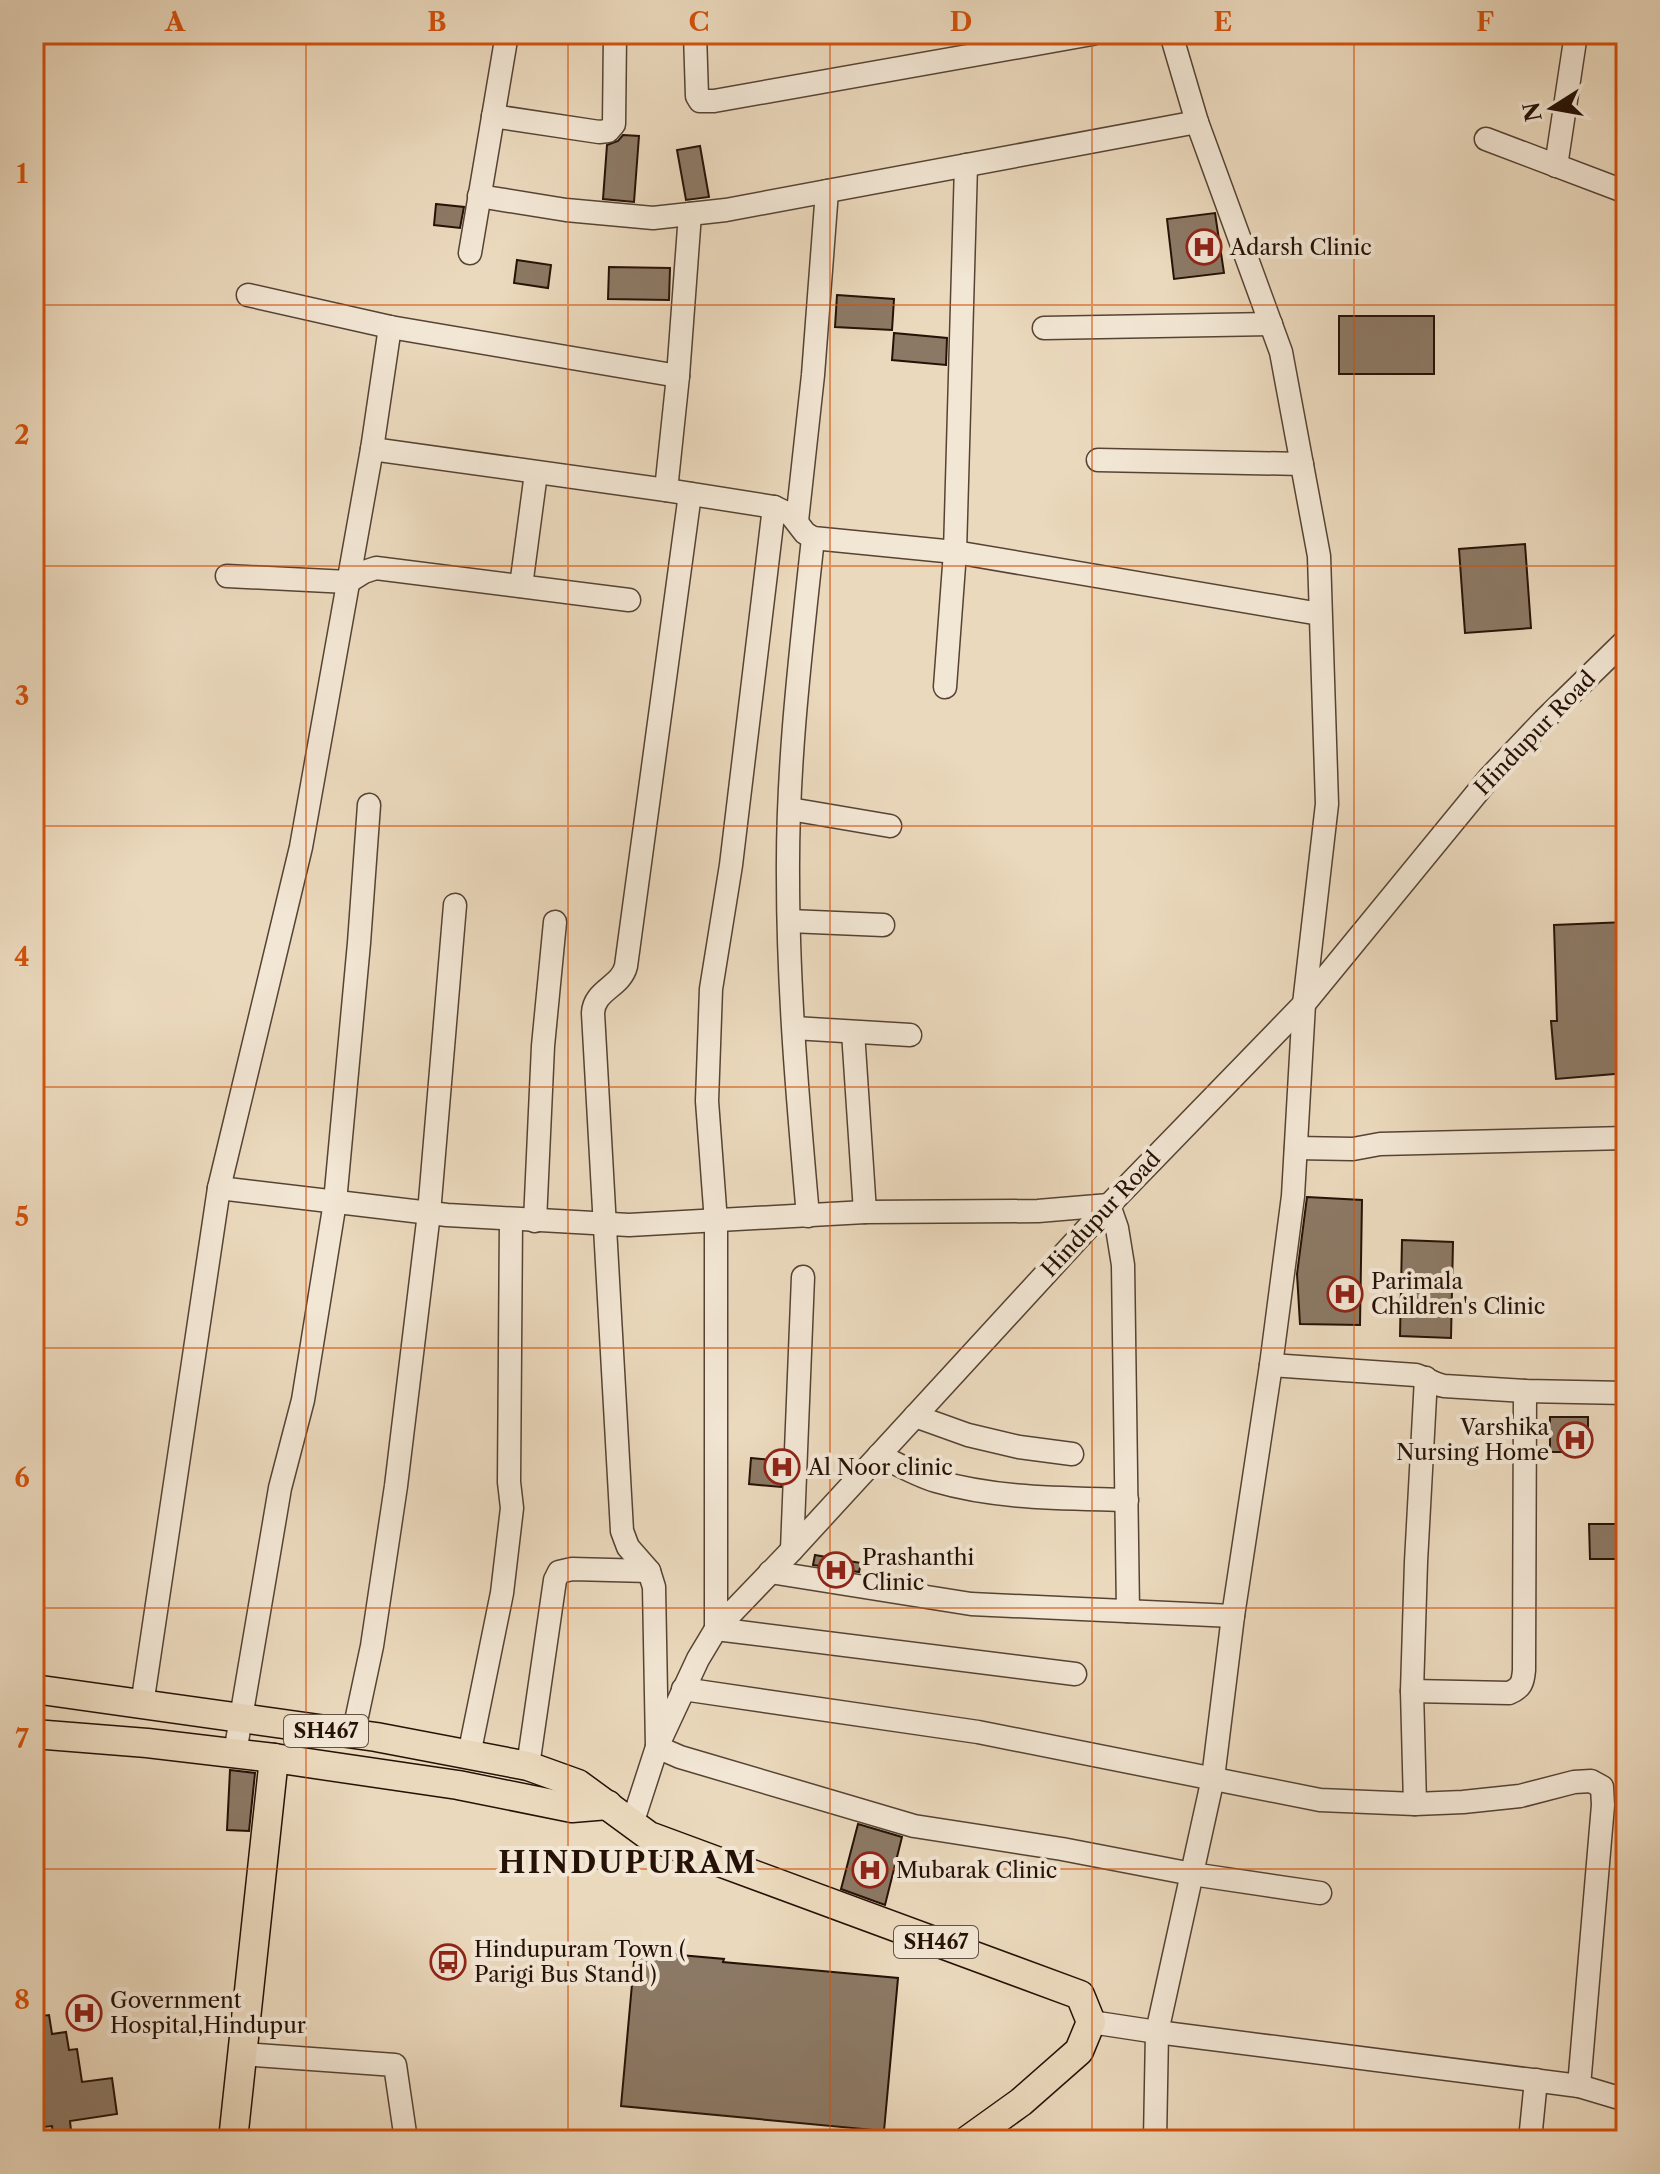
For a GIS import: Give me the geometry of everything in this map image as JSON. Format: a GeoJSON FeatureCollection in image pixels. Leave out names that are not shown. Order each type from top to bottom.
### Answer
{"type":"FeatureCollection","features":[{"type":"Feature","properties":{"kind":"main road","name":"SH467"},"geometry":{"type":"LineString","coordinates":[[34,1689],[353,1735],[528,1766],[578,1784],[649,1836],[1080,1995],[1091,2022]]}},
{"type":"Feature","properties":{"kind":"main road","name":"SH467"},"geometry":{"type":"LineString","coordinates":[[34,1734],[274,1758],[458,1785],[572,1808],[608,1805]]}},
{"type":"Feature","properties":{"kind":"main road"},"geometry":{"type":"LineString","coordinates":[[233,2140],[274,1758]]}},
{"type":"Feature","properties":{"kind":"main road"},"geometry":{"type":"LineString","coordinates":[[968,2140],[1021,2102],[1079,2051],[1091,2022]]}},
{"type":"Feature","properties":{"kind":"street"},"geometry":{"type":"LineString","coordinates":[[470,253],[507,34]]}},
{"type":"Feature","properties":{"kind":"street"},"geometry":{"type":"LineString","coordinates":[[493,116],[608,131],[614,124],[615,34]]}},
{"type":"Feature","properties":{"kind":"street"},"geometry":{"type":"LineString","coordinates":[[695,34],[697,96],[700,101],[1092,34]]}},
{"type":"Feature","properties":{"kind":"street"},"geometry":{"type":"LineString","coordinates":[[1155,2140],[1157,2032],[1213,1778],[1293,1196],[1304,1004],[1327,804],[1319,556],[1281,352],[1197,122],[1171,34]]}},
{"type":"Feature","properties":{"kind":"street"},"geometry":{"type":"LineString","coordinates":[[1556,166],[1576,34]]}},
{"type":"Feature","properties":{"kind":"street"},"geometry":{"type":"LineString","coordinates":[[479,196],[581,212],[653,218],[726,210],[1197,122]]}},
{"type":"Feature","properties":{"kind":"street"},"geometry":{"type":"LineString","coordinates":[[1486,139],[1626,192]]}},
{"type":"Feature","properties":{"kind":"street"},"geometry":{"type":"LineString","coordinates":[[945,687],[955,552],[966,165]]}},
{"type":"Feature","properties":{"kind":"street"},"geometry":{"type":"LineString","coordinates":[[797,521],[813,375],[827,191]]}},
{"type":"Feature","properties":{"kind":"street"},"geometry":{"type":"LineString","coordinates":[[666,490],[690,214]]}},
{"type":"Feature","properties":{"kind":"street"},"geometry":{"type":"LineString","coordinates":[[248,295],[390,327],[678,376]]}},
{"type":"Feature","properties":{"kind":"street"},"geometry":{"type":"LineString","coordinates":[[1044,328],[1271,324]]}},
{"type":"Feature","properties":{"kind":"street"},"geometry":{"type":"LineString","coordinates":[[142,1705],[219,1188],[301,847],[372,449],[390,327]]}},
{"type":"Feature","properties":{"kind":"street"},"geometry":{"type":"LineString","coordinates":[[372,449],[774,507],[791,515],[813,538],[955,552],[1320,614]]}},
{"type":"Feature","properties":{"kind":"street"},"geometry":{"type":"LineString","coordinates":[[1098,460],[1302,464]]}},
{"type":"Feature","properties":{"kind":"street"},"geometry":{"type":"LineString","coordinates":[[521,586],[536,473]]}},
{"type":"Feature","properties":{"kind":"street"},"geometry":{"type":"LineString","coordinates":[[690,494],[626,966],[624,975],[593,1005],[622,1531],[628,1547],[649,1571],[654,1587],[657,1747],[680,1757],[914,1826],[1320,1893]]}},
{"type":"Feature","properties":{"kind":"street"},"geometry":{"type":"LineString","coordinates":[[774,507],[731,865],[711,989],[707,1101],[716,1222],[716,1629],[1075,1674]]}},
{"type":"Feature","properties":{"kind":"street"},"geometry":{"type":"LineString","coordinates":[[808,1216],[796,1077],[788,876],[794,715],[813,538]]}},
{"type":"Feature","properties":{"kind":"street"},"geometry":{"type":"LineString","coordinates":[[227,576],[348,582],[376,568],[629,600]]}},
{"type":"Feature","properties":{"kind":"street","name":"Hindupur Road"},"geometry":{"type":"LineString","coordinates":[[632,1824],[657,1747],[698,1659],[716,1629],[1109,1205],[1304,1004],[1490,777],[1626,640]]}},
{"type":"Feature","properties":{"kind":"street"},"geometry":{"type":"LineString","coordinates":[[235,1753],[280,1488],[303,1400],[335,1202],[369,805]]}},
{"type":"Feature","properties":{"kind":"street"},"geometry":{"type":"LineString","coordinates":[[790,809],[890,826]]}},
{"type":"Feature","properties":{"kind":"street"},"geometry":{"type":"LineString","coordinates":[[353,1735],[372,1646],[396,1486],[429,1213],[455,905]]}},
{"type":"Feature","properties":{"kind":"street"},"geometry":{"type":"LineString","coordinates":[[789,921],[883,925]]}},
{"type":"Feature","properties":{"kind":"street"},"geometry":{"type":"LineString","coordinates":[[535,1221],[543,1046],[555,922]]}},
{"type":"Feature","properties":{"kind":"street"},"geometry":{"type":"LineString","coordinates":[[794,1028],[910,1035]]}},
{"type":"Feature","properties":{"kind":"street"},"geometry":{"type":"LineString","coordinates":[[853,1032],[865,1212]]}},
{"type":"Feature","properties":{"kind":"street"},"geometry":{"type":"LineString","coordinates":[[1296,1148],[1353,1149],[1380,1144],[1626,1138]]}},
{"type":"Feature","properties":{"kind":"street"},"geometry":{"type":"LineString","coordinates":[[219,1188],[429,1213],[629,1225],[865,1212],[1038,1211],[1109,1205],[1117,1228],[1123,1265],[1128,1611]]}},
{"type":"Feature","properties":{"kind":"street"},"geometry":{"type":"LineString","coordinates":[[469,1755],[502,1593],[512,1508],[509,1482],[511,1219]]}},
{"type":"Feature","properties":{"kind":"street"},"geometry":{"type":"LineString","coordinates":[[792,1550],[803,1277]]}},
{"type":"Feature","properties":{"kind":"street"},"geometry":{"type":"LineString","coordinates":[[1271,1365],[1426,1378],[1444,1386],[1626,1393]]}},
{"type":"Feature","properties":{"kind":"street"},"geometry":{"type":"LineString","coordinates":[[1415,1804],[1412,1691],[1426,1378]]}},
{"type":"Feature","properties":{"kind":"street"},"geometry":{"type":"LineString","coordinates":[[1412,1691],[1509,1693],[1523,1683],[1525,1391]]}},
{"type":"Feature","properties":{"kind":"street"},"geometry":{"type":"LineString","coordinates":[[915,1416],[968,1435],[1019,1447],[1072,1454]]}},
{"type":"Feature","properties":{"kind":"street"},"geometry":{"type":"LineString","coordinates":[[879,1455],[933,1480],[974,1491],[1127,1500]]}},
{"type":"Feature","properties":{"kind":"street"},"geometry":{"type":"LineString","coordinates":[[528,1766],[555,1580],[559,1572],[572,1569],[649,1571]]}},
{"type":"Feature","properties":{"kind":"street"},"geometry":{"type":"LineString","coordinates":[[770,1572],[971,1604],[1233,1616]]}},
{"type":"Feature","properties":{"kind":"street"},"geometry":{"type":"LineString","coordinates":[[683,1689],[978,1732],[1320,1800],[1415,1804],[1463,1802],[1520,1796],[1574,1782],[1591,1781],[1602,1787],[1603,1805],[1579,2086]]}},
{"type":"Feature","properties":{"kind":"street"},"geometry":{"type":"LineString","coordinates":[[1091,2022],[1579,2086],[1626,2100]]}},
{"type":"Feature","properties":{"kind":"street"},"geometry":{"type":"LineString","coordinates":[[242,2054],[395,2065],[406,2140]]}},
{"type":"Feature","properties":{"kind":"street"},"geometry":{"type":"LineString","coordinates":[[1530,2140],[1536,2080]]}},
{"type":"Feature","properties":{"kind":"building"},"geometry":{"type":"Polygon","coordinates":[[[623,135],[639,136],[634,202],[603,199],[607,145],[618,141],[623,135]]]}},
{"type":"Feature","properties":{"kind":"building"},"geometry":{"type":"Polygon","coordinates":[[[700,146],[709,197],[686,200],[677,150],[700,146]]]}},
{"type":"Feature","properties":{"kind":"building"},"geometry":{"type":"Polygon","coordinates":[[[436,204],[464,207],[460,228],[434,225],[436,204]]]}},
{"type":"Feature","properties":{"kind":"building"},"geometry":{"type":"Polygon","coordinates":[[[1215,213],[1224,273],[1174,279],[1167,219],[1215,213]]]}},
{"type":"Feature","properties":{"kind":"building"},"geometry":{"type":"Polygon","coordinates":[[[517,260],[551,265],[548,288],[514,283],[517,260]]]}},
{"type":"Feature","properties":{"kind":"building"},"geometry":{"type":"Polygon","coordinates":[[[609,267],[670,268],[669,300],[608,299],[609,267]]]}},
{"type":"Feature","properties":{"kind":"building"},"geometry":{"type":"Polygon","coordinates":[[[837,295],[894,299],[892,330],[835,327],[837,295]]]}},
{"type":"Feature","properties":{"kind":"building"},"geometry":{"type":"Polygon","coordinates":[[[1339,316],[1434,316],[1434,374],[1339,374],[1339,316]]]}},
{"type":"Feature","properties":{"kind":"building"},"geometry":{"type":"Polygon","coordinates":[[[894,333],[947,338],[946,365],[892,360],[894,333]]]}},
{"type":"Feature","properties":{"kind":"building"},"geometry":{"type":"Polygon","coordinates":[[[1525,544],[1531,628],[1465,633],[1459,549],[1525,544]]]}},
{"type":"Feature","properties":{"kind":"building"},"geometry":{"type":"Polygon","coordinates":[[[1626,922],[1626,1073],[1556,1079],[1551,1021],[1557,1021],[1554,925],[1626,922]]]}},
{"type":"Feature","properties":{"kind":"building"},"geometry":{"type":"Polygon","coordinates":[[[1307,1197],[1362,1200],[1360,1325],[1300,1324],[1297,1274],[1307,1197]]]}},
{"type":"Feature","properties":{"kind":"building"},"geometry":{"type":"Polygon","coordinates":[[[1402,1240],[1453,1242],[1451,1338],[1400,1336],[1402,1240]]]}},
{"type":"Feature","properties":{"kind":"building"},"geometry":{"type":"Polygon","coordinates":[[[1550,1417],[1588,1417],[1588,1452],[1550,1452],[1550,1417]]]}},
{"type":"Feature","properties":{"kind":"building"},"geometry":{"type":"Polygon","coordinates":[[[751,1458],[782,1461],[781,1487],[749,1484],[751,1458]]]}},
{"type":"Feature","properties":{"kind":"building"},"geometry":{"type":"Polygon","coordinates":[[[1589,1524],[1626,1524],[1626,1559],[1590,1559],[1589,1524]]]}},
{"type":"Feature","properties":{"kind":"building"},"geometry":{"type":"Polygon","coordinates":[[[815,1555],[861,1563],[859,1572],[813,1565],[815,1555]]]}},
{"type":"Feature","properties":{"kind":"building"},"geometry":{"type":"Polygon","coordinates":[[[230,1770],[255,1773],[249,1831],[227,1830],[230,1770]]]}},
{"type":"Feature","properties":{"kind":"building"},"geometry":{"type":"Polygon","coordinates":[[[858,1824],[902,1837],[885,1905],[841,1889],[858,1824]]]}},
{"type":"Feature","properties":{"kind":"building"},"geometry":{"type":"Polygon","coordinates":[[[635,1951],[898,1978],[884,2131],[621,2106],[635,1951]]]}},
{"type":"Feature","properties":{"kind":"building"},"geometry":{"type":"Polygon","coordinates":[[[49,2015],[52,2034],[66,2032],[69,2050],[77,2049],[82,2082],[112,2078],[117,2114],[70,2121],[72,2140],[54,2140],[52,2126],[34,2128],[34,2017],[49,2015]]]}},
{"type":"Feature","properties":{"kind":"place","name":"Adarsh Clinic"},"geometry":{"type":"Point","coordinates":[1204,247]}},
{"type":"Feature","properties":{"kind":"place","name":"Parimala Children's Clinic"},"geometry":{"type":"Point","coordinates":[1345,1294]}},
{"type":"Feature","properties":{"kind":"place","name":"Varshika Nursing Home"},"geometry":{"type":"Point","coordinates":[1575,1440]}},
{"type":"Feature","properties":{"kind":"place","name":"Al Noor clinic"},"geometry":{"type":"Point","coordinates":[782,1467]}},
{"type":"Feature","properties":{"kind":"place","name":"Prashanthi Clinic"},"geometry":{"type":"Point","coordinates":[836,1570]}},
{"type":"Feature","properties":{"kind":"place","name":"Mubarak Clinic"},"geometry":{"type":"Point","coordinates":[870,1870]}},
{"type":"Feature","properties":{"kind":"place","name":"Hindupuram Town ( Parigi Bus Stand )"},"geometry":{"type":"Point","coordinates":[448,1962]}},
{"type":"Feature","properties":{"kind":"place","name":"Government Hospital,Hindupur"},"geometry":{"type":"Point","coordinates":[84,2013]}},
{"type":"Feature","properties":{"kind":"district","name":"HINDUPURAM"},"geometry":{"type":"Point","coordinates":[628,1862]}}]}
